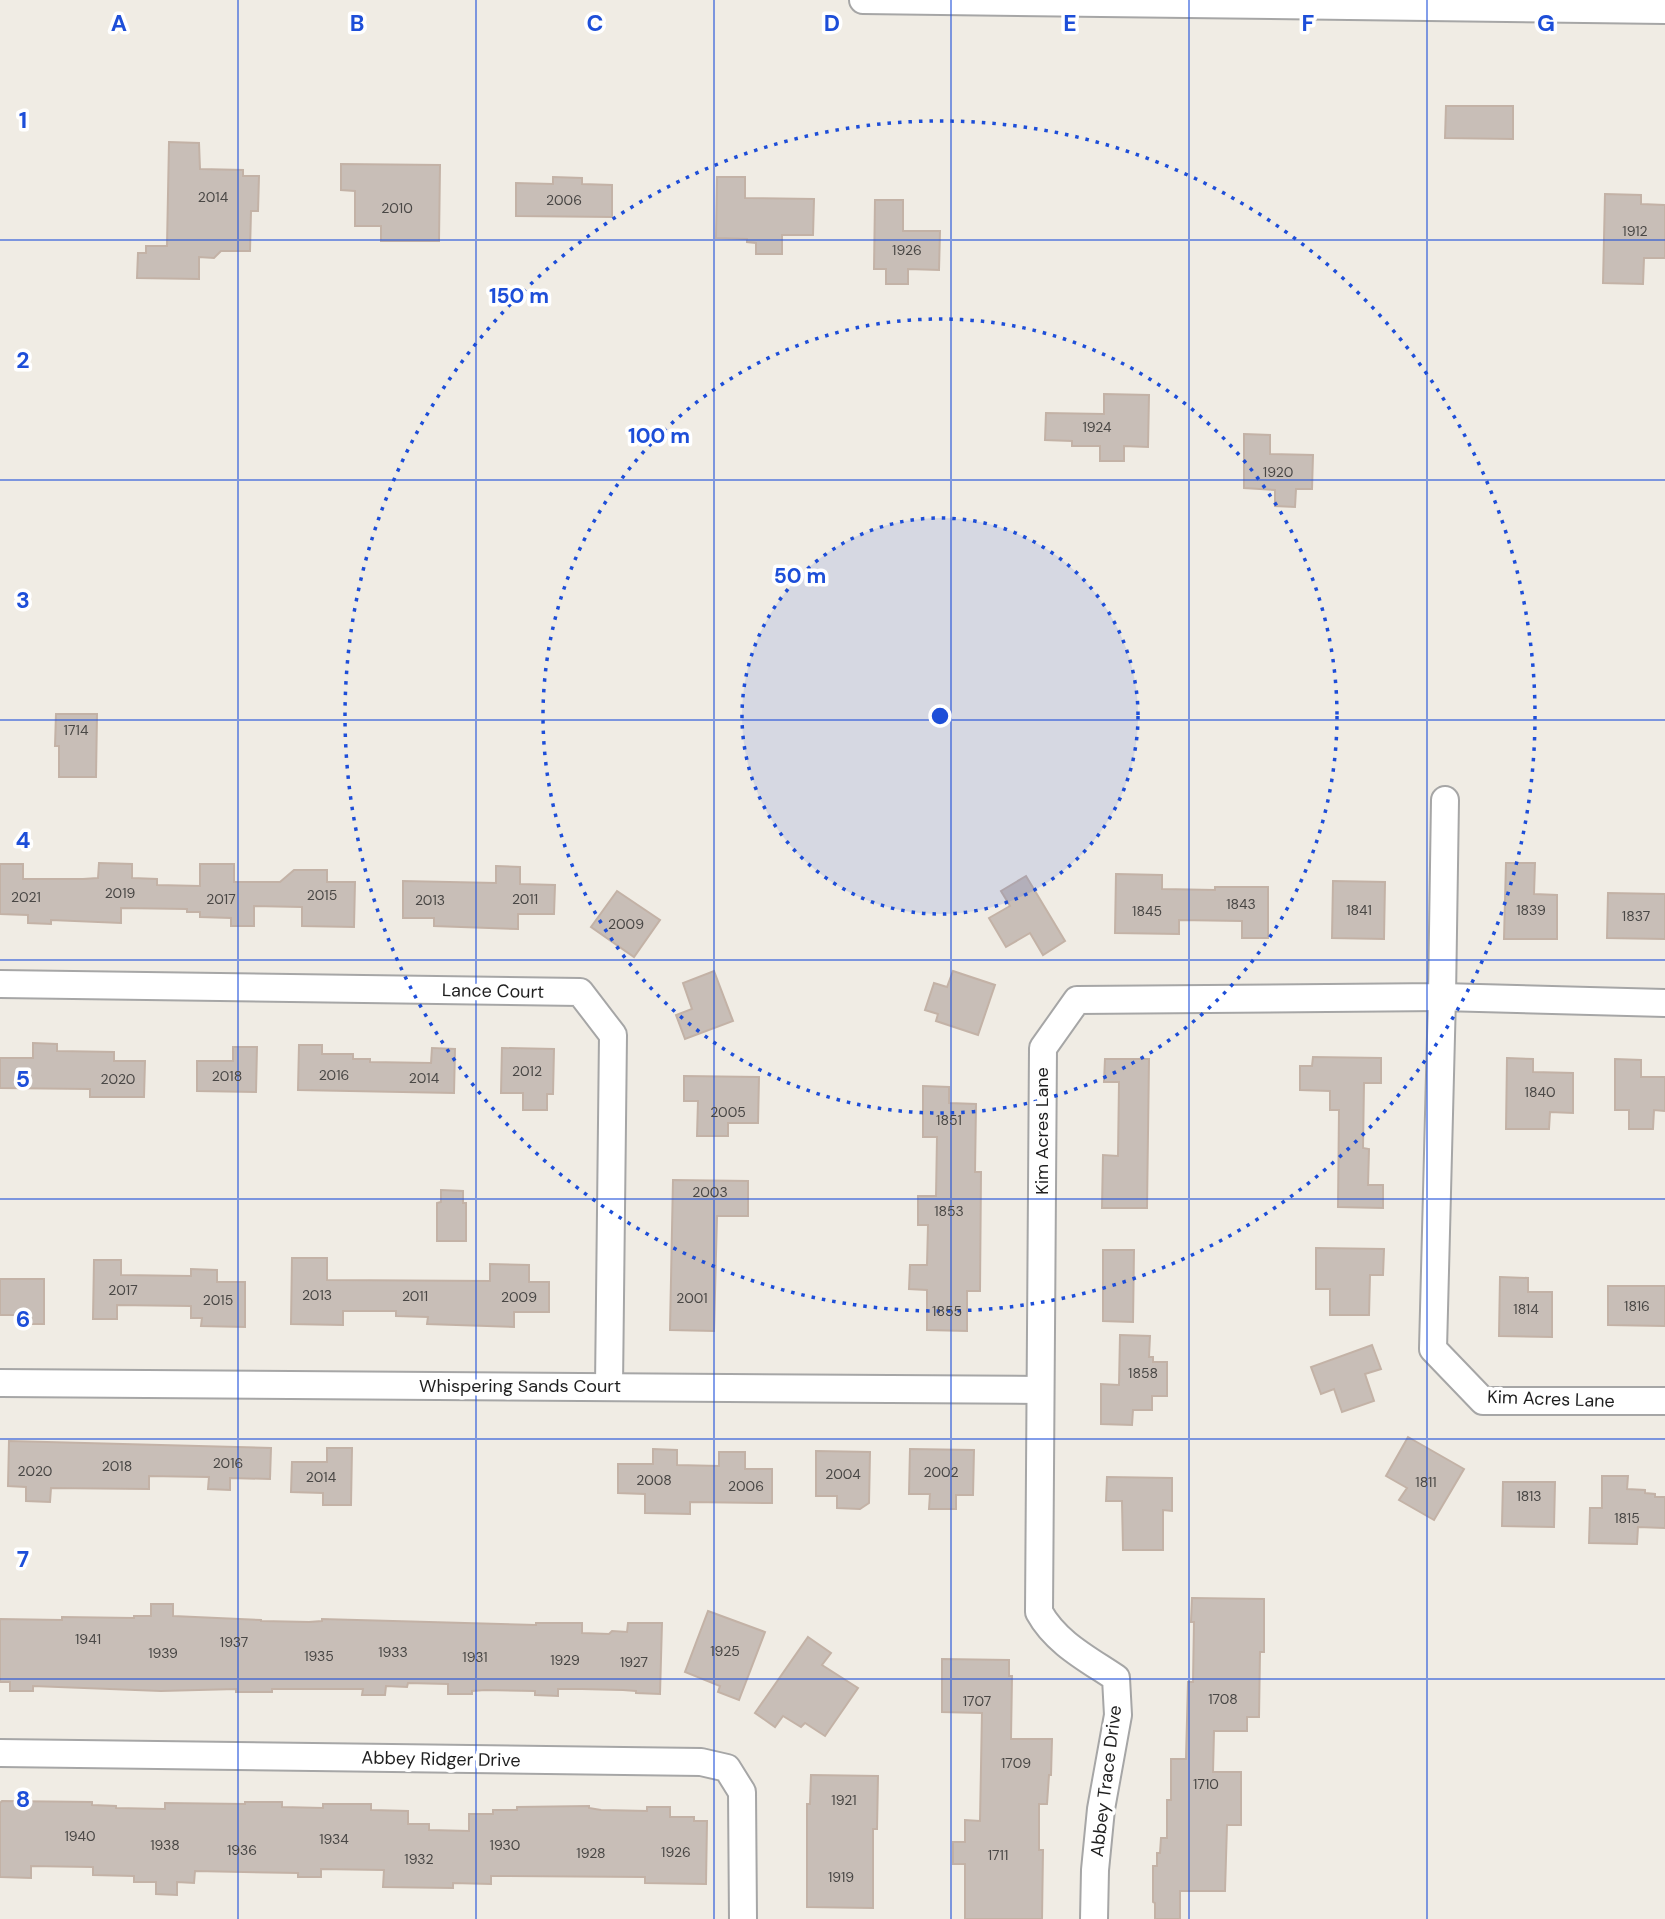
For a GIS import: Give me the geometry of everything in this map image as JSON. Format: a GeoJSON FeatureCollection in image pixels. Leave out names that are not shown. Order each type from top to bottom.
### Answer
{"type":"FeatureCollection","features":[{"type":"Feature","properties":{"kind":"street"},"geometry":{"type":"LineString","coordinates":[[863,0],[1665,10]]}},
{"type":"Feature","properties":{"kind":"street","name":"Kim Acres Lane"},"geometry":{"type":"LineString","coordinates":[[1445,800],[1433,1349],[1483,1401],[1665,1401]]}},
{"type":"Feature","properties":{"kind":"street","name":"Lance Court"},"geometry":{"type":"LineString","coordinates":[[0,984],[580,992],[613,1035],[609,1386]]}},
{"type":"Feature","properties":{"kind":"street","name":"Kim Acres Lane"},"geometry":{"type":"LineString","coordinates":[[1038,1596],[1042,1048],[1077,1000],[1442,997],[1665,1003]]}},
{"type":"Feature","properties":{"kind":"street","name":"Whispering Sands Court"},"geometry":{"type":"LineString","coordinates":[[0,1383],[1040,1390]]}},
{"type":"Feature","properties":{"kind":"street","name":"Abbey Trace Drive"},"geometry":{"type":"LineString","coordinates":[[1038,1596],[1038,1612],[1047,1627],[1066,1645],[1116,1678],[1118,1715],[1101,1809],[1095,1870],[1094,1919]]}},
{"type":"Feature","properties":{"kind":"street","name":"Abbey Ridger Drive"},"geometry":{"type":"LineString","coordinates":[[0,1753],[701,1762],[727,1768],[742,1792],[743,1919]]}},
{"type":"Feature","properties":{"kind":"building"},"geometry":{"type":"Polygon","coordinates":[[[1446,106],[1513,106],[1513,139],[1445,138],[1446,106]]]}},
{"type":"Feature","properties":{"kind":"building"},"geometry":{"type":"Polygon","coordinates":[[[169,142],[199,143],[200,169],[243,170],[243,176],[259,176],[258,211],[251,211],[250,251],[221,251],[214,258],[199,257],[199,279],[137,278],[138,253],[146,253],[146,246],[167,246],[169,142]]]}},
{"type":"Feature","properties":{"kind":"building"},"geometry":{"type":"Polygon","coordinates":[[[341,164],[440,165],[439,241],[381,241],[381,226],[355,226],[355,191],[341,190],[341,164]]]}},
{"type":"Feature","properties":{"kind":"building"},"geometry":{"type":"Polygon","coordinates":[[[553,177],[582,178],[582,184],[612,185],[612,217],[516,216],[516,183],[553,184],[553,177]]]}},
{"type":"Feature","properties":{"kind":"building"},"geometry":{"type":"Polygon","coordinates":[[[717,177],[745,177],[745,198],[814,199],[813,235],[782,235],[782,254],[756,254],[756,243],[747,242],[747,239],[716,238],[717,177]]]}},
{"type":"Feature","properties":{"kind":"building"},"geometry":{"type":"Polygon","coordinates":[[[1605,194],[1641,195],[1641,204],[1665,205],[1665,258],[1644,258],[1643,284],[1603,283],[1605,194]]]}},
{"type":"Feature","properties":{"kind":"building"},"geometry":{"type":"Polygon","coordinates":[[[875,200],[903,200],[903,231],[940,231],[939,270],[908,269],[908,284],[886,284],[886,269],[874,269],[875,200]]]}},
{"type":"Feature","properties":{"kind":"building"},"geometry":{"type":"Polygon","coordinates":[[[1104,394],[1149,395],[1148,447],[1124,446],[1124,461],[1100,461],[1100,446],[1072,446],[1072,441],[1045,440],[1046,413],[1104,414],[1104,394]]]}},
{"type":"Feature","properties":{"kind":"building"},"geometry":{"type":"Polygon","coordinates":[[[1244,434],[1270,435],[1270,454],[1313,455],[1312,489],[1296,489],[1295,507],[1275,506],[1275,490],[1244,488],[1244,434]]]}},
{"type":"Feature","properties":{"kind":"building"},"geometry":{"type":"Polygon","coordinates":[[[56,714],[97,714],[96,777],[59,777],[59,746],[55,746],[56,714]]]}},
{"type":"Feature","properties":{"kind":"building"},"geometry":{"type":"Polygon","coordinates":[[[99,863],[132,864],[132,878],[157,879],[157,885],[200,886],[200,864],[234,864],[234,882],[280,882],[294,870],[327,870],[327,882],[355,882],[354,927],[302,926],[302,907],[254,906],[254,926],[231,926],[231,918],[200,917],[200,912],[187,912],[187,909],[121,908],[121,923],[51,920],[51,924],[28,923],[28,915],[0,914],[0,864],[23,864],[23,879],[83,879],[98,878],[99,863]]]}},
{"type":"Feature","properties":{"kind":"building"},"geometry":{"type":"Polygon","coordinates":[[[1506,863],[1535,863],[1534,894],[1557,895],[1557,939],[1504,939],[1506,863]]]}},
{"type":"Feature","properties":{"kind":"building"},"geometry":{"type":"Polygon","coordinates":[[[496,866],[520,867],[520,884],[555,885],[554,914],[518,914],[518,929],[434,926],[434,918],[403,918],[403,881],[496,883],[496,866]]]}},
{"type":"Feature","properties":{"kind":"building"},"geometry":{"type":"Polygon","coordinates":[[[1116,874],[1162,875],[1162,889],[1268,887],[1268,938],[1242,938],[1242,921],[1179,920],[1179,934],[1115,933],[1116,874]]]}},
{"type":"Feature","properties":{"kind":"building"},"geometry":{"type":"Polygon","coordinates":[[[1026,876],[1065,941],[1043,955],[1030,933],[1006,947],[989,918],[1010,906],[1001,891],[1026,876]]]}},
{"type":"Feature","properties":{"kind":"building"},"geometry":{"type":"Polygon","coordinates":[[[1333,881],[1385,882],[1384,939],[1332,938],[1333,881]]]}},
{"type":"Feature","properties":{"kind":"building"},"geometry":{"type":"Polygon","coordinates":[[[617,891],[660,920],[634,957],[591,927],[617,891]]]}},
{"type":"Feature","properties":{"kind":"building"},"geometry":{"type":"Polygon","coordinates":[[[1608,893],[1665,894],[1665,939],[1607,938],[1608,893]]]}},
{"type":"Feature","properties":{"kind":"building"},"geometry":{"type":"Polygon","coordinates":[[[714,971],[733,1021],[685,1039],[676,1015],[692,1009],[683,983],[714,971]]]}},
{"type":"Feature","properties":{"kind":"building"},"geometry":{"type":"Polygon","coordinates":[[[953,971],[995,985],[978,1035],[936,1021],[938,1014],[925,1010],[934,983],[947,987],[953,971]]]}},
{"type":"Feature","properties":{"kind":"building"},"geometry":{"type":"Polygon","coordinates":[[[33,1043],[57,1044],[57,1051],[114,1052],[114,1061],[145,1061],[144,1097],[90,1097],[90,1089],[0,1088],[0,1058],[33,1058],[33,1043]]]}},
{"type":"Feature","properties":{"kind":"building"},"geometry":{"type":"Polygon","coordinates":[[[299,1045],[322,1045],[322,1054],[353,1054],[353,1059],[370,1059],[370,1062],[431,1063],[432,1048],[455,1049],[454,1093],[298,1090],[299,1045]]]}},
{"type":"Feature","properties":{"kind":"building"},"geometry":{"type":"Polygon","coordinates":[[[233,1047],[257,1047],[256,1092],[197,1091],[197,1061],[233,1061],[233,1047]]]}},
{"type":"Feature","properties":{"kind":"building"},"geometry":{"type":"Polygon","coordinates":[[[502,1048],[554,1049],[553,1094],[547,1094],[547,1110],[523,1110],[523,1093],[501,1093],[502,1048]]]}},
{"type":"Feature","properties":{"kind":"building"},"geometry":{"type":"Polygon","coordinates":[[[1313,1057],[1381,1058],[1381,1083],[1364,1083],[1363,1148],[1369,1149],[1368,1185],[1383,1185],[1383,1208],[1338,1207],[1339,1110],[1330,1110],[1330,1091],[1300,1090],[1300,1066],[1312,1066],[1313,1057]]]}},
{"type":"Feature","properties":{"kind":"building"},"geometry":{"type":"Polygon","coordinates":[[[1507,1058],[1533,1059],[1533,1072],[1573,1073],[1573,1113],[1550,1112],[1549,1129],[1506,1129],[1507,1058]]]}},
{"type":"Feature","properties":{"kind":"building"},"geometry":{"type":"Polygon","coordinates":[[[1105,1059],[1149,1059],[1147,1208],[1102,1208],[1103,1155],[1118,1156],[1119,1082],[1104,1082],[1105,1059]]]}},
{"type":"Feature","properties":{"kind":"building"},"geometry":{"type":"Polygon","coordinates":[[[1615,1059],[1641,1060],[1641,1077],[1665,1077],[1665,1111],[1654,1110],[1653,1129],[1629,1129],[1629,1110],[1615,1110],[1615,1059]]]}},
{"type":"Feature","properties":{"kind":"building"},"geometry":{"type":"Polygon","coordinates":[[[684,1076],[759,1077],[758,1123],[728,1123],[728,1136],[697,1136],[698,1101],[684,1101],[684,1076]]]}},
{"type":"Feature","properties":{"kind":"building"},"geometry":{"type":"Polygon","coordinates":[[[923,1086],[949,1087],[949,1103],[976,1104],[975,1172],[981,1172],[980,1291],[967,1291],[967,1331],[927,1330],[927,1290],[909,1289],[910,1265],[927,1265],[928,1225],[918,1225],[918,1196],[936,1196],[937,1137],[923,1137],[923,1086]]]}},
{"type":"Feature","properties":{"kind":"building"},"geometry":{"type":"Polygon","coordinates":[[[673,1180],[748,1181],[748,1216],[717,1216],[714,1331],[670,1330],[673,1180]]]}},
{"type":"Feature","properties":{"kind":"building"},"geometry":{"type":"Polygon","coordinates":[[[441,1190],[463,1191],[463,1203],[466,1203],[466,1241],[437,1241],[437,1203],[441,1202],[441,1190]]]}},
{"type":"Feature","properties":{"kind":"building"},"geometry":{"type":"Polygon","coordinates":[[[1316,1248],[1384,1249],[1383,1275],[1370,1275],[1369,1315],[1330,1315],[1330,1289],[1316,1289],[1316,1248]]]}},
{"type":"Feature","properties":{"kind":"building"},"geometry":{"type":"Polygon","coordinates":[[[1103,1250],[1134,1250],[1133,1322],[1103,1321],[1103,1250]]]}},
{"type":"Feature","properties":{"kind":"building"},"geometry":{"type":"Polygon","coordinates":[[[292,1258],[327,1258],[327,1280],[490,1281],[490,1264],[529,1265],[529,1282],[549,1282],[549,1312],[514,1312],[514,1327],[427,1324],[428,1317],[396,1316],[396,1311],[343,1311],[343,1325],[291,1324],[292,1258]]]}},
{"type":"Feature","properties":{"kind":"building"},"geometry":{"type":"Polygon","coordinates":[[[94,1260],[121,1260],[121,1275],[191,1276],[191,1269],[217,1270],[217,1282],[245,1282],[245,1327],[201,1326],[202,1318],[191,1318],[191,1306],[117,1305],[117,1319],[93,1319],[94,1260]]]}},
{"type":"Feature","properties":{"kind":"building"},"geometry":{"type":"Polygon","coordinates":[[[1500,1277],[1528,1278],[1528,1292],[1552,1292],[1552,1337],[1499,1336],[1500,1277]]]}},
{"type":"Feature","properties":{"kind":"building"},"geometry":{"type":"Polygon","coordinates":[[[0,1279],[44,1279],[44,1324],[21,1324],[21,1315],[0,1315],[0,1279]]]}},
{"type":"Feature","properties":{"kind":"building"},"geometry":{"type":"Polygon","coordinates":[[[1608,1286],[1665,1286],[1665,1326],[1608,1325],[1608,1286]]]}},
{"type":"Feature","properties":{"kind":"building"},"geometry":{"type":"Polygon","coordinates":[[[1120,1335],[1150,1336],[1149,1357],[1153,1357],[1153,1362],[1167,1362],[1167,1396],[1152,1396],[1152,1410],[1133,1410],[1132,1425],[1101,1424],[1101,1384],[1119,1385],[1120,1335]]]}},
{"type":"Feature","properties":{"kind":"building"},"geometry":{"type":"Polygon","coordinates":[[[1372,1345],[1381,1369],[1365,1374],[1374,1401],[1342,1412],[1334,1389],[1321,1394],[1311,1367],[1372,1345]]]}},
{"type":"Feature","properties":{"kind":"building"},"geometry":{"type":"Polygon","coordinates":[[[1408,1437],[1464,1469],[1434,1520],[1399,1500],[1407,1488],[1386,1476],[1408,1437]]]}},
{"type":"Feature","properties":{"kind":"building"},"geometry":{"type":"Polygon","coordinates":[[[9,1441],[271,1448],[270,1479],[230,1478],[230,1490],[208,1489],[209,1477],[149,1476],[149,1489],[51,1488],[50,1502],[26,1501],[26,1487],[8,1486],[9,1441]]]}},
{"type":"Feature","properties":{"kind":"building"},"geometry":{"type":"Polygon","coordinates":[[[327,1448],[352,1448],[351,1505],[323,1505],[323,1493],[291,1492],[292,1462],[327,1462],[327,1448]]]}},
{"type":"Feature","properties":{"kind":"building"},"geometry":{"type":"Polygon","coordinates":[[[653,1449],[677,1450],[677,1465],[719,1466],[719,1452],[745,1452],[745,1469],[772,1469],[772,1503],[690,1502],[690,1514],[645,1513],[645,1494],[618,1493],[618,1464],[653,1464],[653,1449]]]}},
{"type":"Feature","properties":{"kind":"building"},"geometry":{"type":"Polygon","coordinates":[[[910,1449],[974,1450],[973,1495],[956,1495],[956,1509],[929,1509],[930,1494],[909,1494],[910,1449]]]}},
{"type":"Feature","properties":{"kind":"building"},"geometry":{"type":"Polygon","coordinates":[[[816,1451],[870,1452],[869,1503],[860,1509],[837,1508],[837,1496],[816,1496],[816,1451]]]}},
{"type":"Feature","properties":{"kind":"building"},"geometry":{"type":"Polygon","coordinates":[[[1602,1476],[1628,1476],[1627,1489],[1645,1490],[1645,1493],[1655,1494],[1655,1497],[1665,1497],[1665,1528],[1638,1527],[1637,1544],[1589,1543],[1590,1508],[1602,1508],[1602,1476]]]}},
{"type":"Feature","properties":{"kind":"building"},"geometry":{"type":"Polygon","coordinates":[[[1107,1477],[1172,1478],[1172,1511],[1163,1510],[1163,1550],[1123,1550],[1122,1501],[1106,1501],[1107,1477]]]}},
{"type":"Feature","properties":{"kind":"building"},"geometry":{"type":"Polygon","coordinates":[[[1503,1482],[1555,1482],[1554,1527],[1502,1526],[1503,1482]]]}},
{"type":"Feature","properties":{"kind":"building"},"geometry":{"type":"Polygon","coordinates":[[[1192,1598],[1264,1599],[1264,1652],[1260,1652],[1259,1717],[1247,1717],[1247,1731],[1214,1731],[1213,1772],[1241,1772],[1241,1825],[1227,1825],[1225,1891],[1180,1891],[1180,1919],[1155,1919],[1153,1866],[1157,1866],[1161,1838],[1167,1838],[1171,1759],[1186,1759],[1188,1682],[1193,1682],[1192,1598]]]}},
{"type":"Feature","properties":{"kind":"building"},"geometry":{"type":"Polygon","coordinates":[[[151,1604],[173,1604],[173,1616],[309,1622],[322,1619],[536,1625],[582,1623],[582,1633],[627,1632],[628,1623],[662,1623],[660,1694],[623,1690],[558,1689],[558,1696],[535,1695],[535,1691],[485,1690],[472,1691],[472,1694],[448,1694],[448,1684],[408,1683],[407,1687],[386,1686],[385,1695],[362,1695],[363,1689],[272,1689],[272,1692],[236,1692],[236,1689],[161,1691],[33,1686],[33,1691],[10,1691],[10,1682],[0,1682],[0,1619],[134,1618],[151,1616],[151,1604]]]}},
{"type":"Feature","properties":{"kind":"building"},"geometry":{"type":"Polygon","coordinates":[[[708,1611],[765,1632],[739,1700],[718,1692],[720,1686],[685,1672],[708,1611]]]}},
{"type":"Feature","properties":{"kind":"building"},"geometry":{"type":"Polygon","coordinates":[[[808,1637],[831,1653],[822,1665],[858,1688],[825,1736],[805,1723],[801,1727],[783,1716],[775,1727],[755,1713],[808,1637]]]}},
{"type":"Feature","properties":{"kind":"building"},"geometry":{"type":"Polygon","coordinates":[[[942,1659],[1009,1660],[1009,1676],[1012,1676],[1011,1739],[1052,1739],[1047,1804],[1039,1804],[1039,1850],[1043,1850],[1042,1919],[965,1919],[965,1864],[953,1864],[953,1842],[965,1842],[965,1820],[980,1821],[982,1713],[942,1712],[942,1659]]]}},
{"type":"Feature","properties":{"kind":"building"},"geometry":{"type":"Polygon","coordinates":[[[811,1775],[878,1776],[877,1829],[873,1829],[873,1908],[807,1907],[807,1804],[810,1804],[811,1775]]]}},
{"type":"Feature","properties":{"kind":"building"},"geometry":{"type":"Polygon","coordinates":[[[2,1801],[92,1802],[92,1805],[116,1808],[165,1809],[165,1803],[282,1802],[282,1807],[323,1808],[323,1804],[371,1804],[371,1810],[408,1811],[408,1824],[429,1824],[429,1830],[469,1831],[469,1814],[493,1814],[493,1810],[517,1810],[517,1807],[589,1806],[601,1810],[647,1811],[647,1807],[670,1807],[670,1817],[694,1817],[694,1821],[707,1821],[706,1884],[645,1883],[645,1877],[491,1876],[491,1884],[453,1883],[453,1888],[383,1887],[384,1870],[321,1869],[321,1877],[298,1877],[298,1873],[195,1871],[194,1883],[177,1882],[177,1895],[156,1894],[156,1882],[134,1882],[134,1876],[93,1875],[93,1867],[31,1866],[31,1878],[0,1877],[2,1801]]]}}]}
